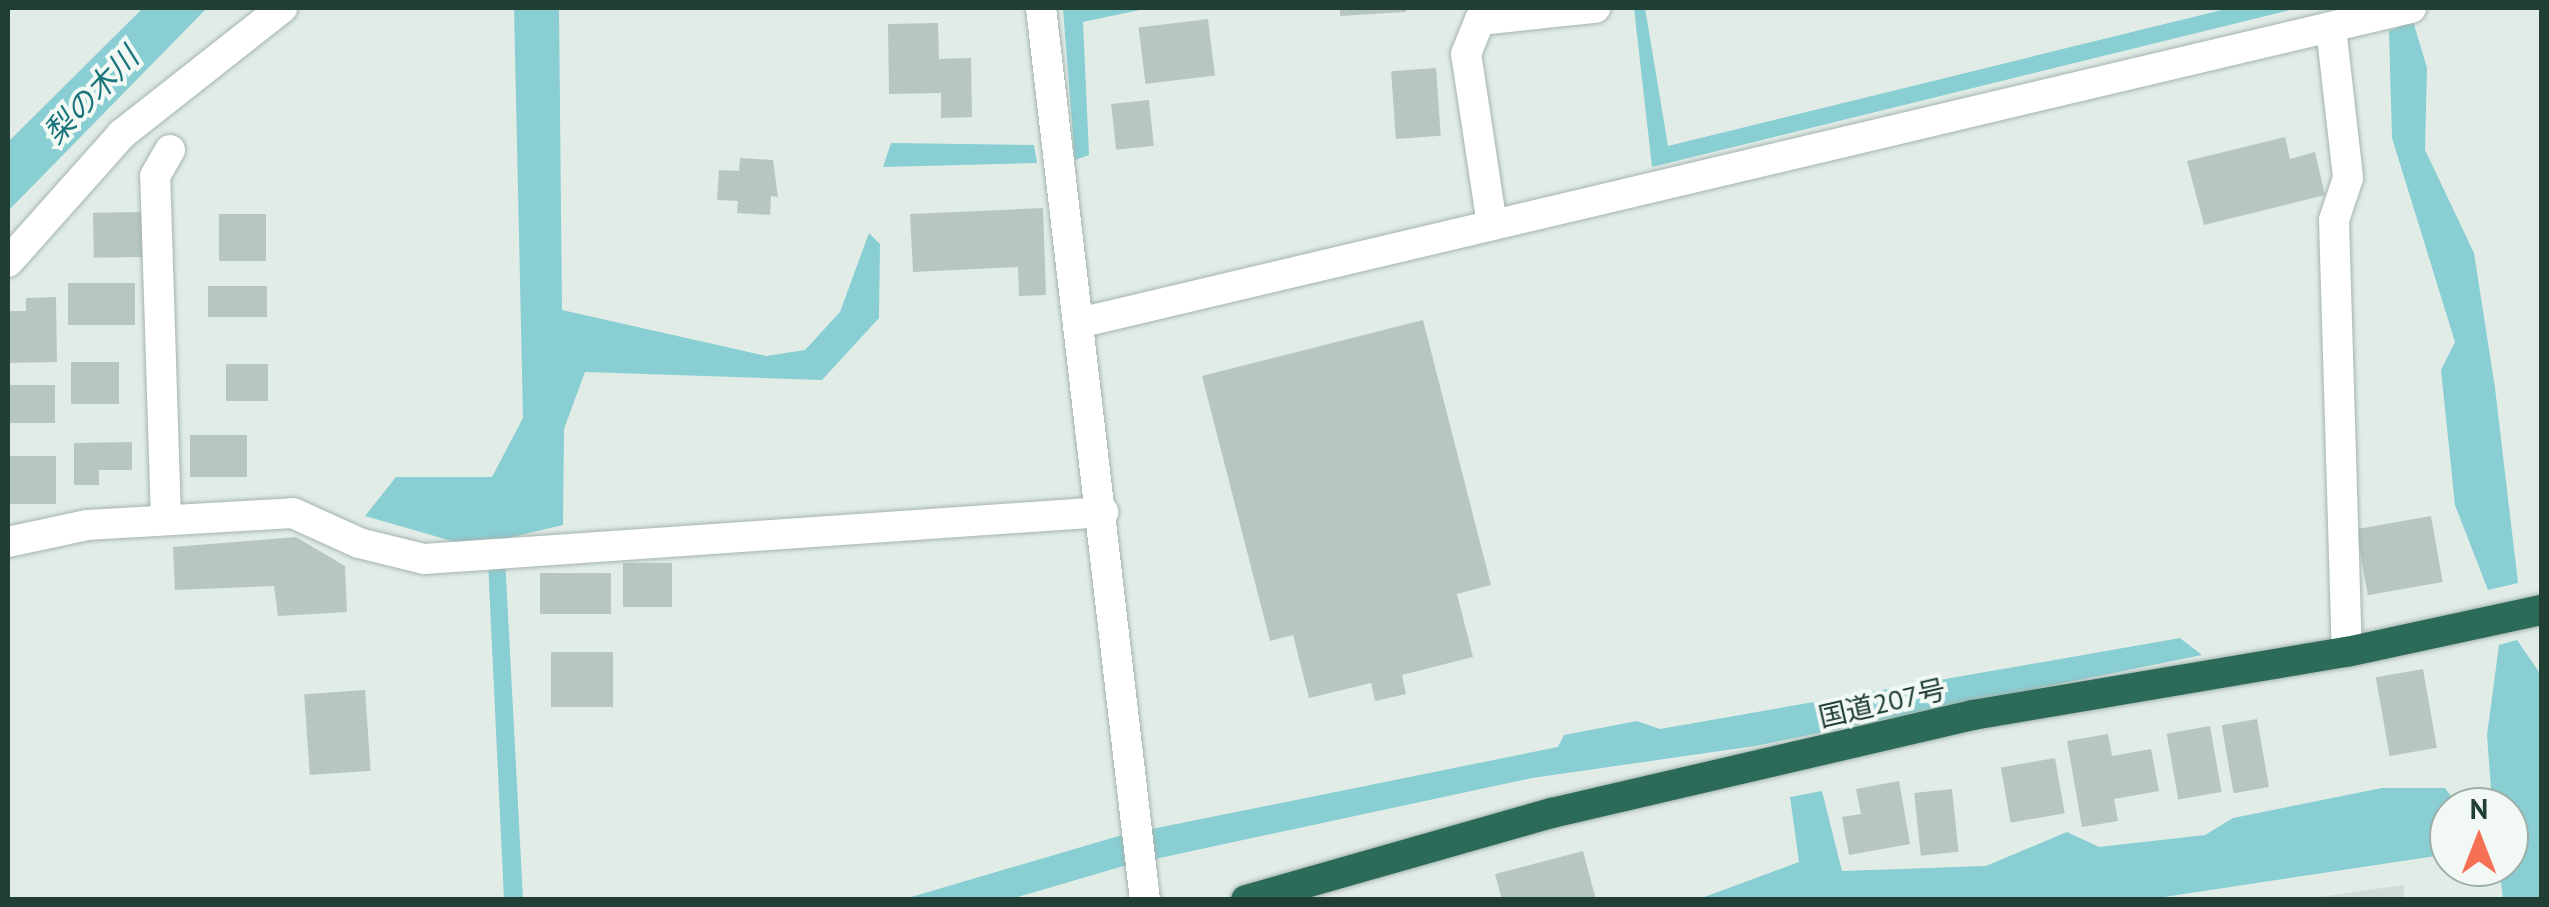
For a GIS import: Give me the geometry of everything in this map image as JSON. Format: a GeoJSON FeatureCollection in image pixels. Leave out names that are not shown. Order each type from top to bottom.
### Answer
{"type":"FeatureCollection","features":[{"type":"Feature","properties":{"kind":"highway","name":"国道207号"},"geometry":{"type":"LineString","coordinates":[[1246,900],[1552,813],[1973,714],[2348,652],[2542,610]]}},
{"type":"Feature","properties":{"kind":"street"},"geometry":{"type":"LineString","coordinates":[[8,262],[122,134],[282,8]]}},
{"type":"Feature","properties":{"kind":"street"},"geometry":{"type":"LineString","coordinates":[[1041,8],[1103,512],[1144,890]]}},
{"type":"Feature","properties":{"kind":"street"},"geometry":{"type":"LineString","coordinates":[[1492,225],[1466,54],[1480,20],[1596,8]]}},
{"type":"Feature","properties":{"kind":"street"},"geometry":{"type":"LineString","coordinates":[[1079,323],[2410,8]]}},
{"type":"Feature","properties":{"kind":"street"},"geometry":{"type":"LineString","coordinates":[[2332,28],[2348,178],[2334,220],[2348,652]]}},
{"type":"Feature","properties":{"kind":"street"},"geometry":{"type":"LineString","coordinates":[[166,520],[155,176],[170,150]]}},
{"type":"Feature","properties":{"kind":"street"},"geometry":{"type":"LineString","coordinates":[[8,542],[86,525],[293,513],[359,542],[424,559],[1103,512]]}},
{"type":"Feature","properties":{"kind":"shaded area"},"geometry":{"type":"Polygon","coordinates":[[[2403,885],[2405,899],[2305,899],[2403,885]]]}},
{"type":"Feature","properties":{"kind":"water","name":"梨の木川"},"geometry":{"type":"Polygon","coordinates":[[[143,8],[207,8],[8,211],[8,142],[143,8]]]}},
{"type":"Feature","properties":{"kind":"water"},"geometry":{"type":"Polygon","coordinates":[[[514,8],[559,8],[562,310],[766,356],[805,350],[840,312],[869,233],[880,244],[879,318],[822,380],[585,372],[564,429],[563,525],[504,539],[523,899],[504,899],[487,541],[459,543],[365,516],[396,477],[492,477],[523,418],[514,8]]]}},
{"type":"Feature","properties":{"kind":"water"},"geometry":{"type":"Polygon","coordinates":[[[1149,8],[1083,22],[1089,155],[1075,160],[1063,9],[1149,8]]]}},
{"type":"Feature","properties":{"kind":"water"},"geometry":{"type":"Polygon","coordinates":[[[1634,8],[1645,8],[1668,146],[2230,8],[2298,8],[1652,167],[1634,8]]]}},
{"type":"Feature","properties":{"kind":"water"},"geometry":{"type":"Polygon","coordinates":[[[2413,21],[2427,68],[2425,150],[2474,253],[2495,388],[2518,583],[2488,590],[2455,505],[2441,370],[2455,342],[2392,138],[2389,31],[2413,21]]]}},
{"type":"Feature","properties":{"kind":"water"},"geometry":{"type":"Polygon","coordinates":[[[891,143],[1034,145],[1037,163],[883,167],[891,143]]]}},
{"type":"Feature","properties":{"kind":"water"},"geometry":{"type":"Polygon","coordinates":[[[2180,638],[2202,655],[1755,746],[1532,778],[1127,865],[1011,899],[901,900],[1122,835],[1558,747],[1564,735],[1637,721],[1660,729],[2180,638]]]}},
{"type":"Feature","properties":{"kind":"water"},"geometry":{"type":"Polygon","coordinates":[[[2517,640],[2541,675],[2541,899],[2503,899],[2502,887],[2529,887],[2529,787],[2491,787],[2487,735],[2499,645],[2517,640]]]}},
{"type":"Feature","properties":{"kind":"water"},"geometry":{"type":"Polygon","coordinates":[[[2382,788],[2429,788],[2429,857],[2151,899],[1699,899],[1799,862],[1790,797],[1822,791],[1842,871],[1986,866],[2067,832],[2099,847],[2205,835],[2233,818],[2382,788]]]}},
{"type":"Feature","properties":{"kind":"building"},"geometry":{"type":"Polygon","coordinates":[[[1340,8],[1406,8],[1406,12],[1340,16],[1340,8]]]}},
{"type":"Feature","properties":{"kind":"building"},"geometry":{"type":"Polygon","coordinates":[[[1208,19],[1215,76],[1145,84],[1139,28],[1208,19]]]}},
{"type":"Feature","properties":{"kind":"building"},"geometry":{"type":"Polygon","coordinates":[[[938,23],[939,59],[971,58],[972,117],[941,118],[941,93],[889,94],[888,24],[938,23]]]}},
{"type":"Feature","properties":{"kind":"building"},"geometry":{"type":"Polygon","coordinates":[[[1436,68],[1441,136],[1396,139],[1391,71],[1436,68]]]}},
{"type":"Feature","properties":{"kind":"building"},"geometry":{"type":"Polygon","coordinates":[[[1149,100],[1154,146],[1116,150],[1111,104],[1149,100]]]}},
{"type":"Feature","properties":{"kind":"building"},"geometry":{"type":"Polygon","coordinates":[[[2285,137],[2290,159],[2315,152],[2325,195],[2204,225],[2187,161],[2285,137]]]}},
{"type":"Feature","properties":{"kind":"building"},"geometry":{"type":"Polygon","coordinates":[[[740,158],[773,160],[778,197],[771,196],[770,215],[737,213],[738,201],[717,200],[719,170],[739,171],[740,158]]]}},
{"type":"Feature","properties":{"kind":"building"},"geometry":{"type":"Polygon","coordinates":[[[1043,208],[1046,295],[1019,296],[1018,267],[913,272],[910,214],[1043,208]]]}},
{"type":"Feature","properties":{"kind":"building"},"geometry":{"type":"Polygon","coordinates":[[[142,212],[143,257],[94,258],[93,213],[142,212]]]}},
{"type":"Feature","properties":{"kind":"building"},"geometry":{"type":"Polygon","coordinates":[[[219,214],[266,214],[266,261],[219,261],[219,214]]]}},
{"type":"Feature","properties":{"kind":"building"},"geometry":{"type":"Polygon","coordinates":[[[68,283],[135,283],[135,325],[68,325],[68,283]]]}},
{"type":"Feature","properties":{"kind":"building"},"geometry":{"type":"Polygon","coordinates":[[[208,286],[267,286],[267,317],[208,317],[208,286]]]}},
{"type":"Feature","properties":{"kind":"building"},"geometry":{"type":"Polygon","coordinates":[[[56,297],[57,362],[8,363],[9,311],[26,311],[26,298],[56,297]]]}},
{"type":"Feature","properties":{"kind":"building"},"geometry":{"type":"Polygon","coordinates":[[[1423,320],[1491,585],[1457,594],[1473,657],[1402,675],[1406,694],[1375,701],[1371,683],[1309,698],[1293,635],[1270,641],[1202,376],[1423,320]]]}},
{"type":"Feature","properties":{"kind":"building"},"geometry":{"type":"Polygon","coordinates":[[[71,362],[119,362],[119,404],[71,404],[71,362]]]}},
{"type":"Feature","properties":{"kind":"building"},"geometry":{"type":"Polygon","coordinates":[[[226,364],[268,364],[268,401],[226,401],[226,364]]]}},
{"type":"Feature","properties":{"kind":"building"},"geometry":{"type":"Polygon","coordinates":[[[8,385],[55,385],[55,423],[8,423],[8,385]]]}},
{"type":"Feature","properties":{"kind":"building"},"geometry":{"type":"Polygon","coordinates":[[[190,435],[247,435],[247,477],[190,477],[190,435]]]}},
{"type":"Feature","properties":{"kind":"building"},"geometry":{"type":"Polygon","coordinates":[[[132,442],[132,470],[99,470],[99,485],[74,485],[74,443],[132,442]]]}},
{"type":"Feature","properties":{"kind":"building"},"geometry":{"type":"Polygon","coordinates":[[[8,456],[56,456],[56,504],[8,504],[8,456]]]}},
{"type":"Feature","properties":{"kind":"building"},"geometry":{"type":"Polygon","coordinates":[[[2431,516],[2443,582],[2368,595],[2356,529],[2431,516]]]}},
{"type":"Feature","properties":{"kind":"building"},"geometry":{"type":"Polygon","coordinates":[[[296,537],[345,566],[347,612],[278,616],[274,586],[175,590],[173,547],[296,537]]]}},
{"type":"Feature","properties":{"kind":"building"},"geometry":{"type":"Polygon","coordinates":[[[623,563],[672,563],[672,607],[623,607],[623,563]]]}},
{"type":"Feature","properties":{"kind":"building"},"geometry":{"type":"Polygon","coordinates":[[[540,573],[611,573],[611,614],[540,614],[540,573]]]}},
{"type":"Feature","properties":{"kind":"building"},"geometry":{"type":"Polygon","coordinates":[[[551,652],[613,652],[613,707],[551,707],[551,652]]]}},
{"type":"Feature","properties":{"kind":"building"},"geometry":{"type":"Polygon","coordinates":[[[2423,669],[2437,748],[2390,756],[2376,677],[2423,669]]]}},
{"type":"Feature","properties":{"kind":"building"},"geometry":{"type":"Polygon","coordinates":[[[365,690],[371,771],[310,775],[304,694],[365,690]]]}},
{"type":"Feature","properties":{"kind":"building"},"geometry":{"type":"Polygon","coordinates":[[[2257,719],[2269,787],[2234,793],[2222,725],[2257,719]]]}},
{"type":"Feature","properties":{"kind":"building"},"geometry":{"type":"Polygon","coordinates":[[[2210,726],[2222,792],[2178,800],[2167,734],[2210,726]]]}},
{"type":"Feature","properties":{"kind":"building"},"geometry":{"type":"Polygon","coordinates":[[[2108,734],[2112,756],[2151,749],[2159,791],[2114,799],[2118,821],[2082,827],[2067,741],[2108,734]]]}},
{"type":"Feature","properties":{"kind":"building"},"geometry":{"type":"Polygon","coordinates":[[[2055,758],[2065,813],[2011,823],[2001,768],[2055,758]]]}},
{"type":"Feature","properties":{"kind":"building"},"geometry":{"type":"Polygon","coordinates":[[[1899,781],[1910,844],[1849,855],[1842,817],[1861,814],[1856,789],[1899,781]]]}},
{"type":"Feature","properties":{"kind":"building"},"geometry":{"type":"Polygon","coordinates":[[[1952,789],[1959,852],[1921,856],[1914,793],[1952,789]]]}},
{"type":"Feature","properties":{"kind":"building"},"geometry":{"type":"Polygon","coordinates":[[[1583,851],[1596,900],[1502,900],[1495,874],[1583,851]]]}}]}
